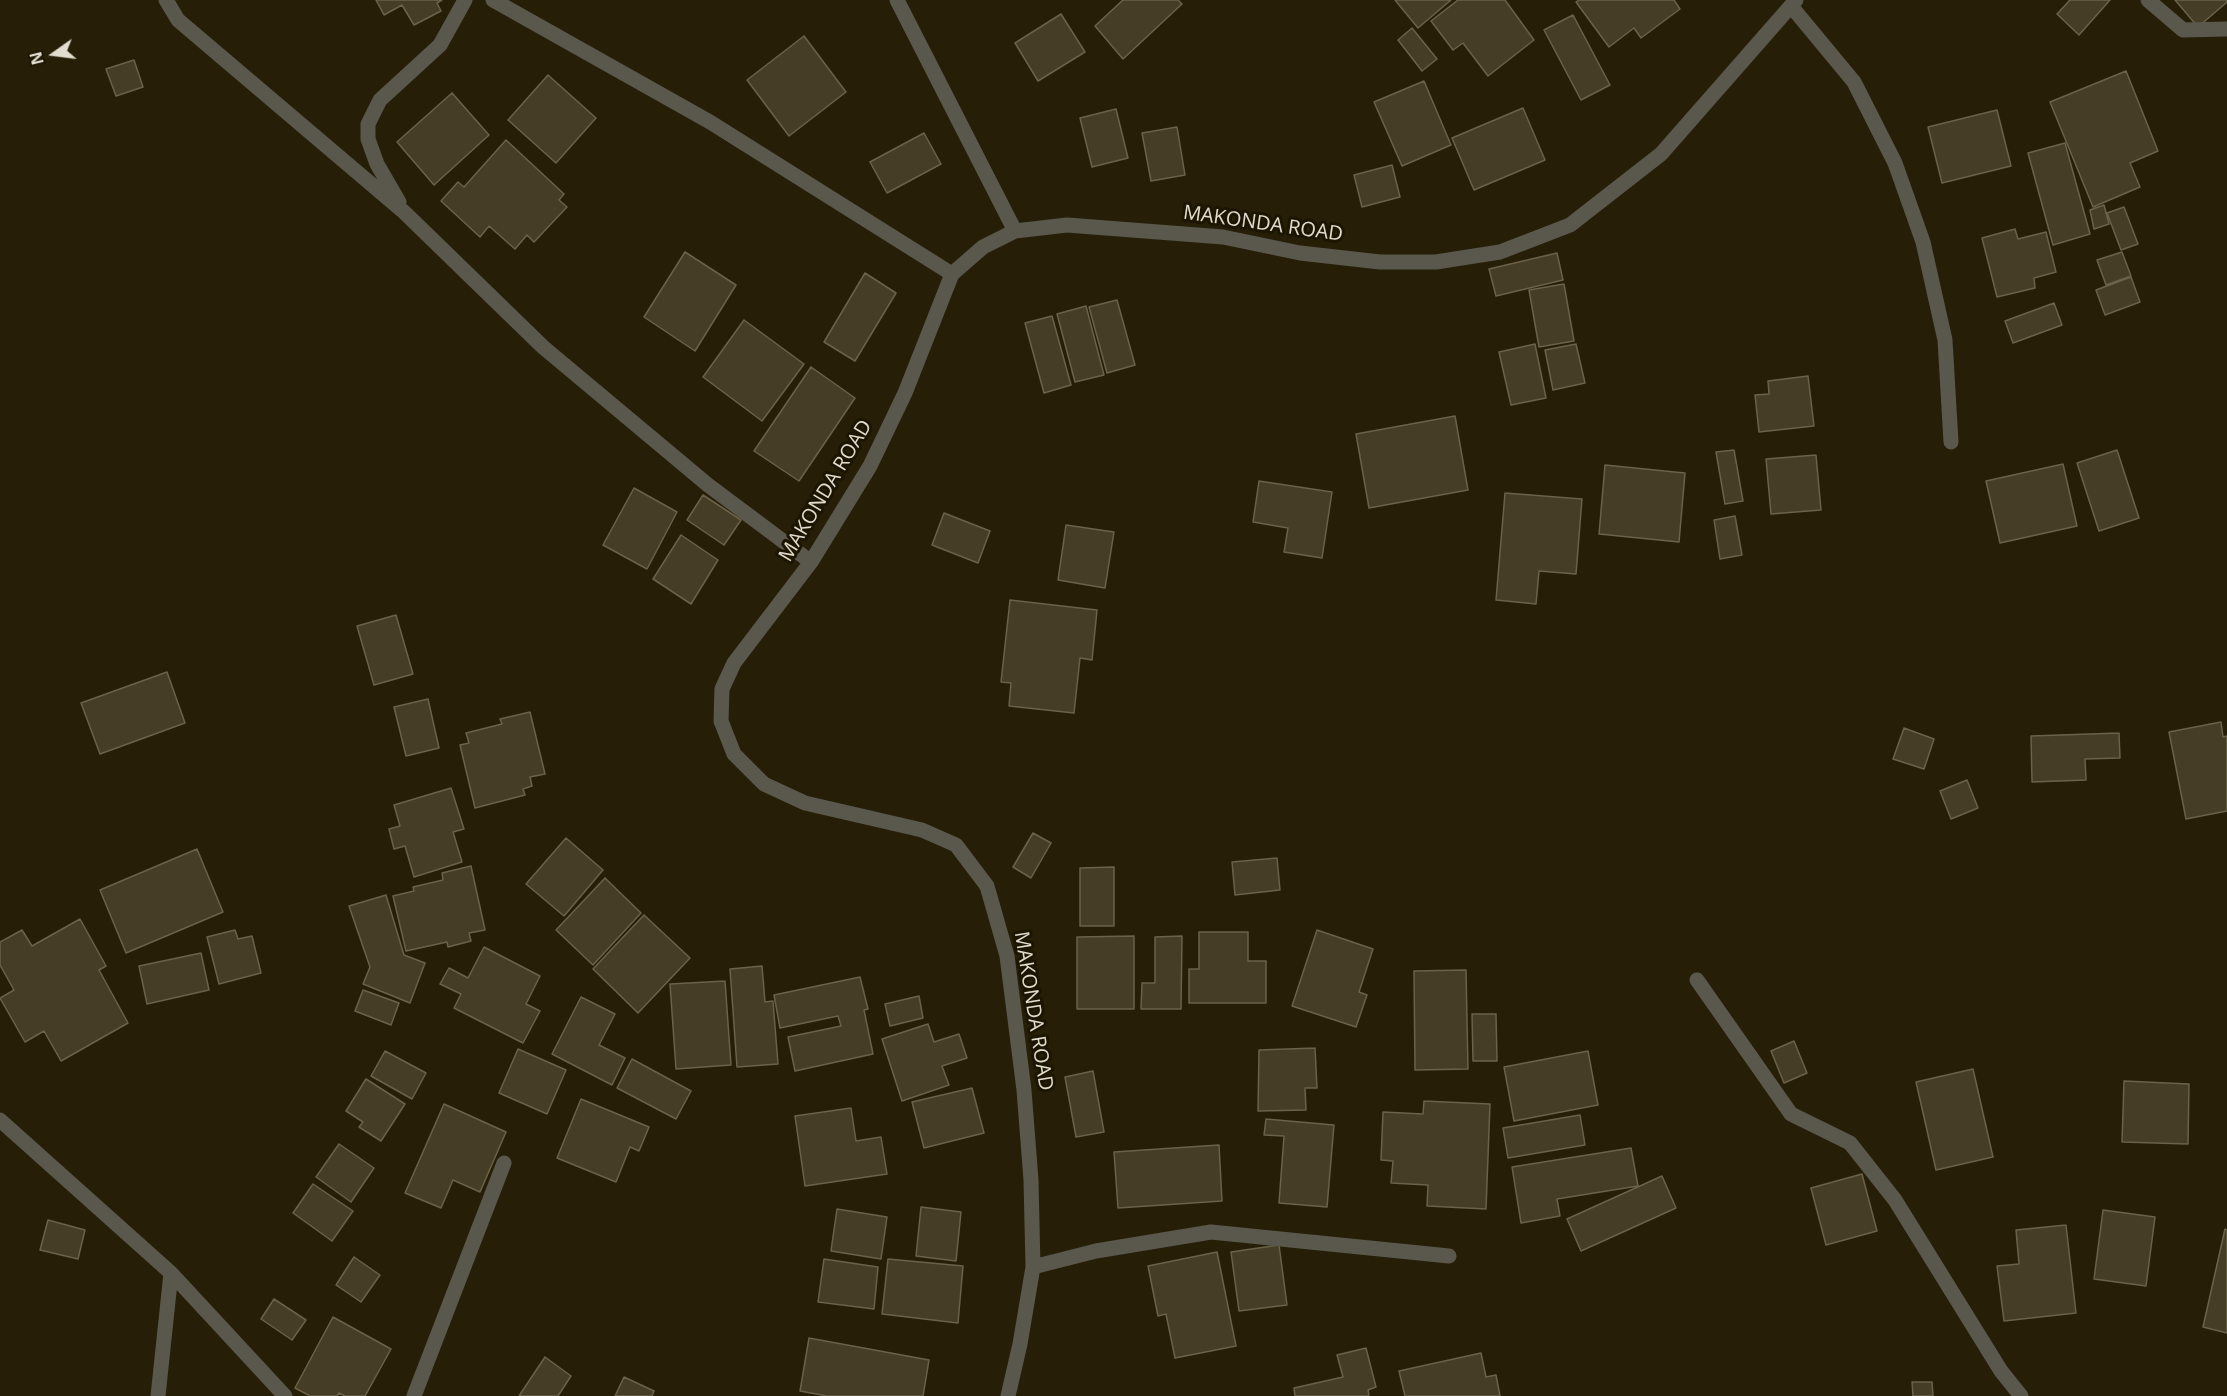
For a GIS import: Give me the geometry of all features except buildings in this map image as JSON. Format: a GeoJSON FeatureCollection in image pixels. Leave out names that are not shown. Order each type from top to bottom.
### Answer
{"type":"FeatureCollection","features":[{"type":"Feature","properties":{"kind":"street"},"geometry":{"type":"LineString","coordinates":[[166,0],[178,20],[404,212],[543,347],[708,485],[811,562]]}},
{"type":"Feature","properties":{"kind":"street"},"geometry":{"type":"LineString","coordinates":[[404,212],[377,164],[368,139],[368,124],[380,100],[440,45],[465,0]]}},
{"type":"Feature","properties":{"kind":"street"},"geometry":{"type":"LineString","coordinates":[[493,0],[710,122],[952,274]]}},
{"type":"Feature","properties":{"kind":"street"},"geometry":{"type":"LineString","coordinates":[[897,0],[1016,231]]}},
{"type":"Feature","properties":{"kind":"street"},"geometry":{"type":"LineString","coordinates":[[2148,0],[2183,30],[2227,29]]}},
{"type":"Feature","properties":{"kind":"street"},"geometry":{"type":"LineString","coordinates":[[1793,3],[1854,82],[1895,163],[1923,242],[1945,340],[1951,442]]}},
{"type":"Feature","properties":{"kind":"street","name":"MAKONDA ROAD"},"geometry":{"type":"LineString","coordinates":[[1008,1396],[1020,1344],[1033,1267],[1031,1180],[1024,1090],[1007,956],[987,886],[956,845],[922,830],[805,803],[764,784],[735,754],[721,721],[722,689],[734,663],[811,562],[870,466],[905,393],[952,274],[983,247],[1016,231],[1067,225],[1119,227],[1223,237],[1300,253],[1380,262],[1436,262],[1500,252],[1570,225],[1661,154],[1793,3]]}},
{"type":"Feature","properties":{"kind":"street"},"geometry":{"type":"LineString","coordinates":[[1697,980],[1791,1114],[1850,1143],[1894,1200],[2001,1371],[2021,1396]]}},
{"type":"Feature","properties":{"kind":"street"},"geometry":{"type":"LineString","coordinates":[[0,1120],[171,1273],[285,1396]]}},
{"type":"Feature","properties":{"kind":"street"},"geometry":{"type":"LineString","coordinates":[[414,1396],[504,1163]]}},
{"type":"Feature","properties":{"kind":"street"},"geometry":{"type":"LineString","coordinates":[[1033,1267],[1096,1251],[1211,1232],[1449,1256]]}},
{"type":"Feature","properties":{"kind":"street"},"geometry":{"type":"LineString","coordinates":[[158,1396],[171,1273]]}}]}
